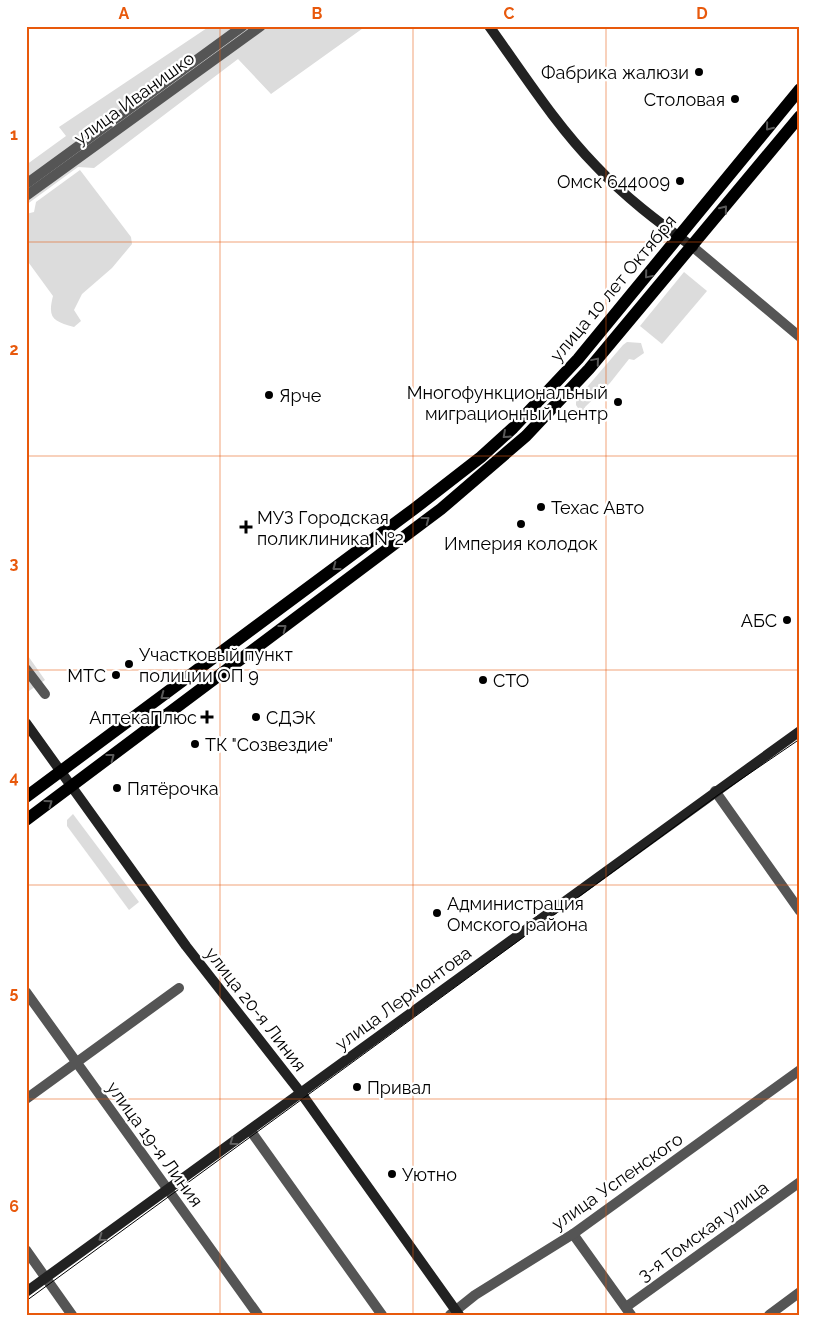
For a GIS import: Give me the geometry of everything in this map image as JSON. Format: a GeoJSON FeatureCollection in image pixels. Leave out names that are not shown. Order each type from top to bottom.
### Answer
{"type":"FeatureCollection","features":[{"type":"Feature","properties":{"kind":"main road"},"geometry":{"type":"LineString","coordinates":[[489,26],[574,141],[595,165],[623,193],[693,247]]}},
{"type":"Feature","properties":{"kind":"main road","name":"улица 10 лет Октября"},"geometry":{"type":"LineString","coordinates":[[26,797],[481,458],[543,397],[680,237],[800,89]]}},
{"type":"Feature","properties":{"kind":"main road","name":"улица 10 лет Октября"},"geometry":{"type":"LineString","coordinates":[[26,820],[441,509],[491,468],[526,436],[584,375],[693,247],[800,116]]}},
{"type":"Feature","properties":{"kind":"main road","name":"улица 20-я Линия"},"geometry":{"type":"LineString","coordinates":[[26,723],[186,946],[301,1093],[455,1313]]}},
{"type":"Feature","properties":{"kind":"main road","name":"улица Лермонтова"},"geometry":{"type":"LineString","coordinates":[[26,1292],[715,791],[799,733]]}},
{"type":"Feature","properties":{"kind":"street","name":"улица Иванишко"},"geometry":{"type":"LineString","coordinates":[[26,184],[243,26]]}},
{"type":"Feature","properties":{"kind":"street","name":"улица Иванишко"},"geometry":{"type":"LineString","coordinates":[[26,196],[260,26]]}},
{"type":"Feature","properties":{"kind":"street"},"geometry":{"type":"LineString","coordinates":[[693,247],[800,337]]}},
{"type":"Feature","properties":{"kind":"street"},"geometry":{"type":"LineString","coordinates":[[26,669],[45,694]]}},
{"type":"Feature","properties":{"kind":"street"},"geometry":{"type":"LineString","coordinates":[[715,791],[800,911]]}},
{"type":"Feature","properties":{"kind":"street"},"geometry":{"type":"LineString","coordinates":[[26,1099],[179,988]]}},
{"type":"Feature","properties":{"kind":"street","name":"улица 19-я Линия"},"geometry":{"type":"LineString","coordinates":[[26,992],[258,1315]]}},
{"type":"Feature","properties":{"kind":"street","name":"улица Успенского"},"geometry":{"type":"LineString","coordinates":[[455,1313],[475,1295],[573,1234],[798,1075]]}},
{"type":"Feature","properties":{"kind":"street"},"geometry":{"type":"LineString","coordinates":[[250,1130],[382,1315]]}},
{"type":"Feature","properties":{"kind":"street","name":"3-я Томская улица"},"geometry":{"type":"LineString","coordinates":[[628,1311],[800,1182]]}},
{"type":"Feature","properties":{"kind":"street"},"geometry":{"type":"LineString","coordinates":[[573,1234],[628,1311]]}},
{"type":"Feature","properties":{"kind":"street"},"geometry":{"type":"LineString","coordinates":[[26,1250],[72,1315]]}},
{"type":"Feature","properties":{"kind":"street"},"geometry":{"type":"LineString","coordinates":[[769,1315],[800,1292]]}},
{"type":"Feature","properties":{"kind":"shaded area"},"geometry":{"type":"Polygon","coordinates":[[[210,26],[366,26],[271,94],[238,59],[94,168],[78,167],[26,205],[26,165],[66,136],[59,127],[210,26]]]}},
{"type":"Feature","properties":{"kind":"shaded area"},"geometry":{"type":"Polygon","coordinates":[[[80,170],[131,237],[132,244],[112,268],[82,294],[74,310],[81,321],[74,327],[61,323],[54,318],[51,310],[53,296],[26,259],[26,214],[34,212],[36,202],[80,170]]]}},
{"type":"Feature","properties":{"kind":"shaded area"},"geometry":{"type":"Polygon","coordinates":[[[684,272],[707,291],[662,344],[640,326],[684,272]]]}},
{"type":"Feature","properties":{"kind":"shaded area"},"geometry":{"type":"Polygon","coordinates":[[[627,342],[641,343],[644,353],[634,360],[629,359],[610,383],[584,410],[580,411],[576,405],[576,400],[627,342]]]}},
{"type":"Feature","properties":{"kind":"shaded area"},"geometry":{"type":"Polygon","coordinates":[[[26,653],[45,680],[26,693],[26,653]]]}},
{"type":"Feature","properties":{"kind":"shaded area"},"geometry":{"type":"Polygon","coordinates":[[[73,814],[139,902],[129,910],[67,826],[67,820],[73,814]]]}},
{"type":"Feature","properties":{"kind":"tram line"},"geometry":{"type":"LineString","coordinates":[[26,1301],[718,795],[800,739]]}},
{"type":"Feature","properties":{"kind":"place","name":"Фабрика жалюзи"},"geometry":{"type":"Point","coordinates":[699,72]}},
{"type":"Feature","properties":{"kind":"place","name":"Столовая"},"geometry":{"type":"Point","coordinates":[735,99]}},
{"type":"Feature","properties":{"kind":"place","name":"Омск 644009"},"geometry":{"type":"Point","coordinates":[680,181]}},
{"type":"Feature","properties":{"kind":"place","name":"Ярче"},"geometry":{"type":"Point","coordinates":[269,395]}},
{"type":"Feature","properties":{"kind":"place","name":"Многофункциональный миграционный центр"},"geometry":{"type":"Point","coordinates":[618,402]}},
{"type":"Feature","properties":{"kind":"place","name":"Техас Авто"},"geometry":{"type":"Point","coordinates":[541,507]}},
{"type":"Feature","properties":{"kind":"place","name":"Империя колодок"},"geometry":{"type":"Point","coordinates":[521,524]}},
{"type":"Feature","properties":{"kind":"place","name":"МУЗ Городская поликлиника №2"},"geometry":{"type":"Point","coordinates":[246,527]}},
{"type":"Feature","properties":{"kind":"place","name":"АБС"},"geometry":{"type":"Point","coordinates":[787,620]}},
{"type":"Feature","properties":{"kind":"place","name":"Участковый пункт полиции ОП 9"},"geometry":{"type":"Point","coordinates":[129,664]}},
{"type":"Feature","properties":{"kind":"place","name":"МТС"},"geometry":{"type":"Point","coordinates":[116,675]}},
{"type":"Feature","properties":{"kind":"place","name":"СТО"},"geometry":{"type":"Point","coordinates":[483,680]}},
{"type":"Feature","properties":{"kind":"place","name":"АптекаПлюс"},"geometry":{"type":"Point","coordinates":[207,717]}},
{"type":"Feature","properties":{"kind":"place","name":"СДЭК"},"geometry":{"type":"Point","coordinates":[256,717]}},
{"type":"Feature","properties":{"kind":"place","name":"ТК \"Созвездие\""},"geometry":{"type":"Point","coordinates":[195,744]}},
{"type":"Feature","properties":{"kind":"place","name":"Пятёрочка"},"geometry":{"type":"Point","coordinates":[117,788]}},
{"type":"Feature","properties":{"kind":"place","name":"Администрация Омского района"},"geometry":{"type":"Point","coordinates":[437,913]}},
{"type":"Feature","properties":{"kind":"place","name":"Привал"},"geometry":{"type":"Point","coordinates":[357,1087]}},
{"type":"Feature","properties":{"kind":"place","name":"Уютно"},"geometry":{"type":"Point","coordinates":[392,1174]}}]}
